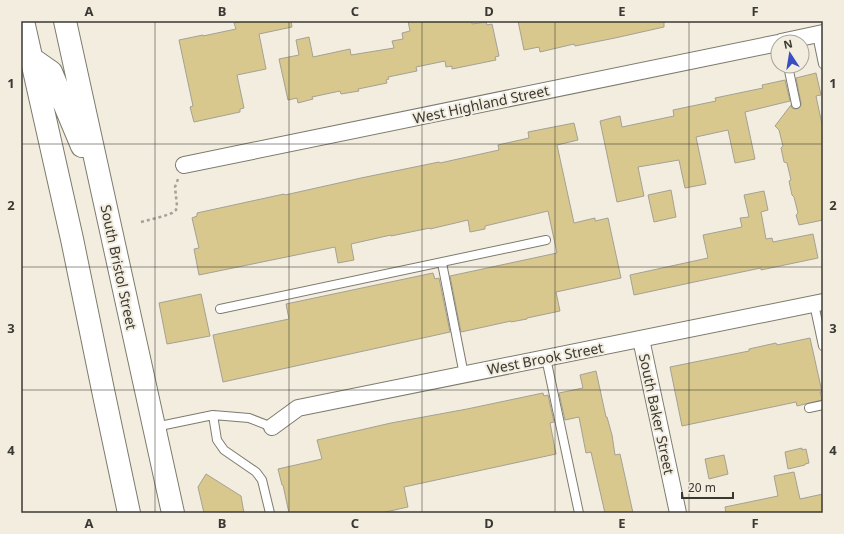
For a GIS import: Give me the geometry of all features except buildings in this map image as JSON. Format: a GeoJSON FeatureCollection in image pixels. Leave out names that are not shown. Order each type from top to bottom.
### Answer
{"type":"FeatureCollection","features":[{"type":"Feature","properties":{"kind":"main road"},"geometry":{"type":"LineString","coordinates":[[23,21],[26,59],[72,240],[129,513]]}},
{"type":"Feature","properties":{"kind":"main road","name":"South Bristol Street"},"geometry":{"type":"LineString","coordinates":[[65,21],[173,513]]}},
{"type":"Feature","properties":{"kind":"main road"},"geometry":{"type":"LineString","coordinates":[[26,59],[51,72],[104,199]]}},
{"type":"Feature","properties":{"kind":"street"},"geometry":{"type":"LineString","coordinates":[[810,36],[820,34]]}},
{"type":"Feature","properties":{"kind":"street","name":"West Highland Street"},"geometry":{"type":"LineString","coordinates":[[184,165],[770,45]]}},
{"type":"Feature","properties":{"kind":"street","name":"West Brook Street"},"geometry":{"type":"LineString","coordinates":[[272,426],[298,408],[818,303]]}},
{"type":"Feature","properties":{"kind":"street","name":"South Baker Street"},"geometry":{"type":"LineString","coordinates":[[641,339],[678,513]]}},
{"type":"Feature","properties":{"kind":"lane"},"geometry":{"type":"LineString","coordinates":[[820,34],[823,64]]}},
{"type":"Feature","properties":{"kind":"lane"},"geometry":{"type":"LineString","coordinates":[[790,74],[796,104]]}},
{"type":"Feature","properties":{"kind":"lane"},"geometry":{"type":"LineString","coordinates":[[220,309],[546,240]]}},
{"type":"Feature","properties":{"kind":"lane"},"geometry":{"type":"LineString","coordinates":[[442,263],[464,375]]}},
{"type":"Feature","properties":{"kind":"lane"},"geometry":{"type":"LineString","coordinates":[[818,303],[823,346]]}},
{"type":"Feature","properties":{"kind":"lane"},"geometry":{"type":"LineString","coordinates":[[546,358],[579,513]]}},
{"type":"Feature","properties":{"kind":"lane"},"geometry":{"type":"LineString","coordinates":[[809,408],[823,405]]}},
{"type":"Feature","properties":{"kind":"lane"},"geometry":{"type":"LineString","coordinates":[[154,427],[213,415],[249,418],[272,426]]}},
{"type":"Feature","properties":{"kind":"lane"},"geometry":{"type":"LineString","coordinates":[[213,415],[217,440],[224,450],[256,472],[262,480],[270,513]]}},
{"type":"Feature","properties":{"kind":"path"},"geometry":{"type":"LineString","coordinates":[[141,222],[164,216],[176,210],[175,187],[184,165]]}}]}
